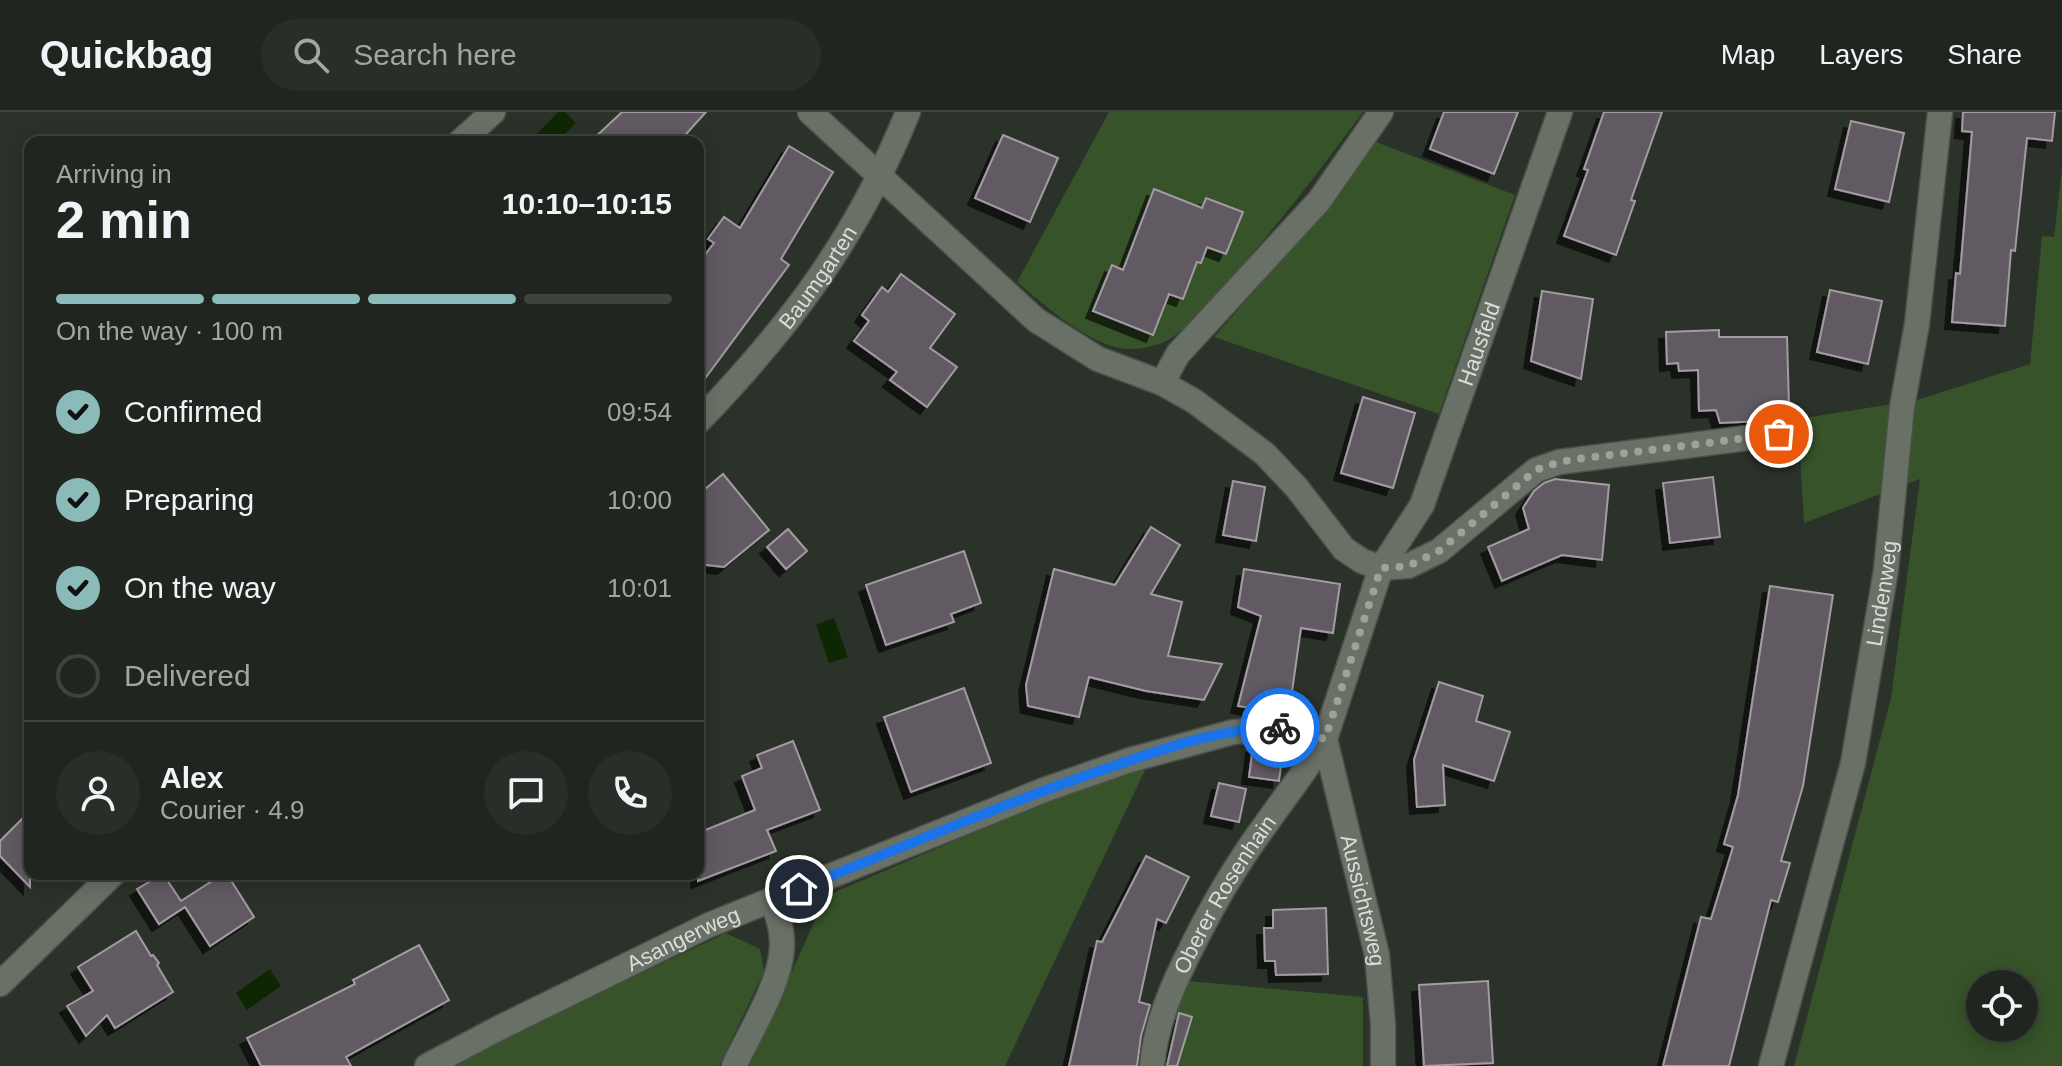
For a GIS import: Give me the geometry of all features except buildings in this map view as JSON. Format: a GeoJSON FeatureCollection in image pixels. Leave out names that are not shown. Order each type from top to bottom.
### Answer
{"type":"FeatureCollection","features":[{"type":"Feature","properties":{"kind":"street"},"geometry":{"type":"LineString","coordinates":[[467,136],[493,112]]}},
{"type":"Feature","properties":{"kind":"street"},"geometry":{"type":"LineString","coordinates":[[810,112],[1036,320],[1098,359],[1162,383],[1217,417],[1265,454],[1297,488],[1344,549],[1362,561],[1381,568],[1408,566],[1439,551],[1536,470],[1559,462],[1779,434]]}},
{"type":"Feature","properties":{"kind":"street","name":"Baumgarten"},"geometry":{"type":"LineString","coordinates":[[704,416],[747,371],[803,302],[858,220],[908,112]]}},
{"type":"Feature","properties":{"kind":"street"},"geometry":{"type":"LineString","coordinates":[[1162,383],[1178,354],[1319,201],[1381,112]]}},
{"type":"Feature","properties":{"kind":"street","name":"Hausfeld"},"geometry":{"type":"LineString","coordinates":[[1381,568],[1422,505],[1560,112]]}},
{"type":"Feature","properties":{"kind":"street","name":"Lindenweg"},"geometry":{"type":"LineString","coordinates":[[1771,1066],[1853,763],[1886,570],[1902,407],[1917,324],[1940,112]]}},
{"type":"Feature","properties":{"kind":"street"},"geometry":{"type":"LineString","coordinates":[[1325,739],[1381,568]]}},
{"type":"Feature","properties":{"kind":"street","name":"Asangerweg"},"geometry":{"type":"LineString","coordinates":[[427,1066],[709,925],[1044,790],[1193,741],[1268,728],[1287,728],[1325,739]]}},
{"type":"Feature","properties":{"kind":"street","name":"Oberer Rosenhain"},"geometry":{"type":"LineString","coordinates":[[1152,1066],[1160,1026],[1174,984],[1202,925],[1234,870],[1266,823],[1302,779],[1325,739]]}},
{"type":"Feature","properties":{"kind":"street","name":"Aussichtsweg"},"geometry":{"type":"LineString","coordinates":[[1325,739],[1377,955],[1383,1066]]}},
{"type":"Feature","properties":{"kind":"street"},"geometry":{"type":"LineString","coordinates":[[0,984],[107,880]]}},
{"type":"Feature","properties":{"kind":"street"},"geometry":{"type":"LineString","coordinates":[[734,1066],[777,975],[783,945],[772,900]]}},
{"type":"Feature","properties":{"kind":"shaded area"},"geometry":{"type":"Polygon","coordinates":[[[558,112],[565,112],[576,123],[563,136],[535,136],[558,112]]]}},
{"type":"Feature","properties":{"kind":"shaded area"},"geometry":{"type":"Polygon","coordinates":[[[1109,112],[1363,112],[1271,231],[1189,323],[1162,343],[1132,349],[1118,348],[1086,335],[1017,282],[1109,112]]]}},
{"type":"Feature","properties":{"kind":"shaded area"},"geometry":{"type":"Polygon","coordinates":[[[1376,142],[1515,195],[1439,414],[1214,337],[1341,192],[1376,142]]]}},
{"type":"Feature","properties":{"kind":"shaded area"},"geometry":{"type":"Polygon","coordinates":[[[2062,167],[2062,1066],[1794,1066],[1891,698],[1920,479],[1804,523],[1798,419],[1917,400],[2030,364],[2042,236],[2054,237],[2062,167]]]}},
{"type":"Feature","properties":{"kind":"shaded area"},"geometry":{"type":"Polygon","coordinates":[[[834,618],[848,657],[829,663],[816,625],[834,618]]]}},
{"type":"Feature","properties":{"kind":"shaded area"},"geometry":{"type":"Polygon","coordinates":[[[1146,768],[1005,1066],[749,1066],[826,896],[1047,801],[1146,768]]]}},
{"type":"Feature","properties":{"kind":"shaded area"},"geometry":{"type":"Polygon","coordinates":[[[726,933],[760,949],[764,972],[719,1066],[452,1066],[506,1037],[726,933]]]}},
{"type":"Feature","properties":{"kind":"shaded area"},"geometry":{"type":"Polygon","coordinates":[[[270,969],[281,986],[247,1010],[236,993],[270,969]]]}},
{"type":"Feature","properties":{"kind":"shaded area"},"geometry":{"type":"Polygon","coordinates":[[[1189,981],[1363,997],[1363,1066],[1164,1066],[1173,1022],[1189,981]]]}},
{"type":"Feature","properties":{"kind":"way so far"},"geometry":{"type":"LineString","coordinates":[[1280,728],[1325,739],[1381,568],[1408,566],[1439,551],[1536,470],[1578,459],[1779,434]]}},
{"type":"Feature","properties":{"kind":"route"},"geometry":{"type":"LineString","coordinates":[[799,889],[1044,790],[1130,760],[1233,732],[1280,728]]}}]}
